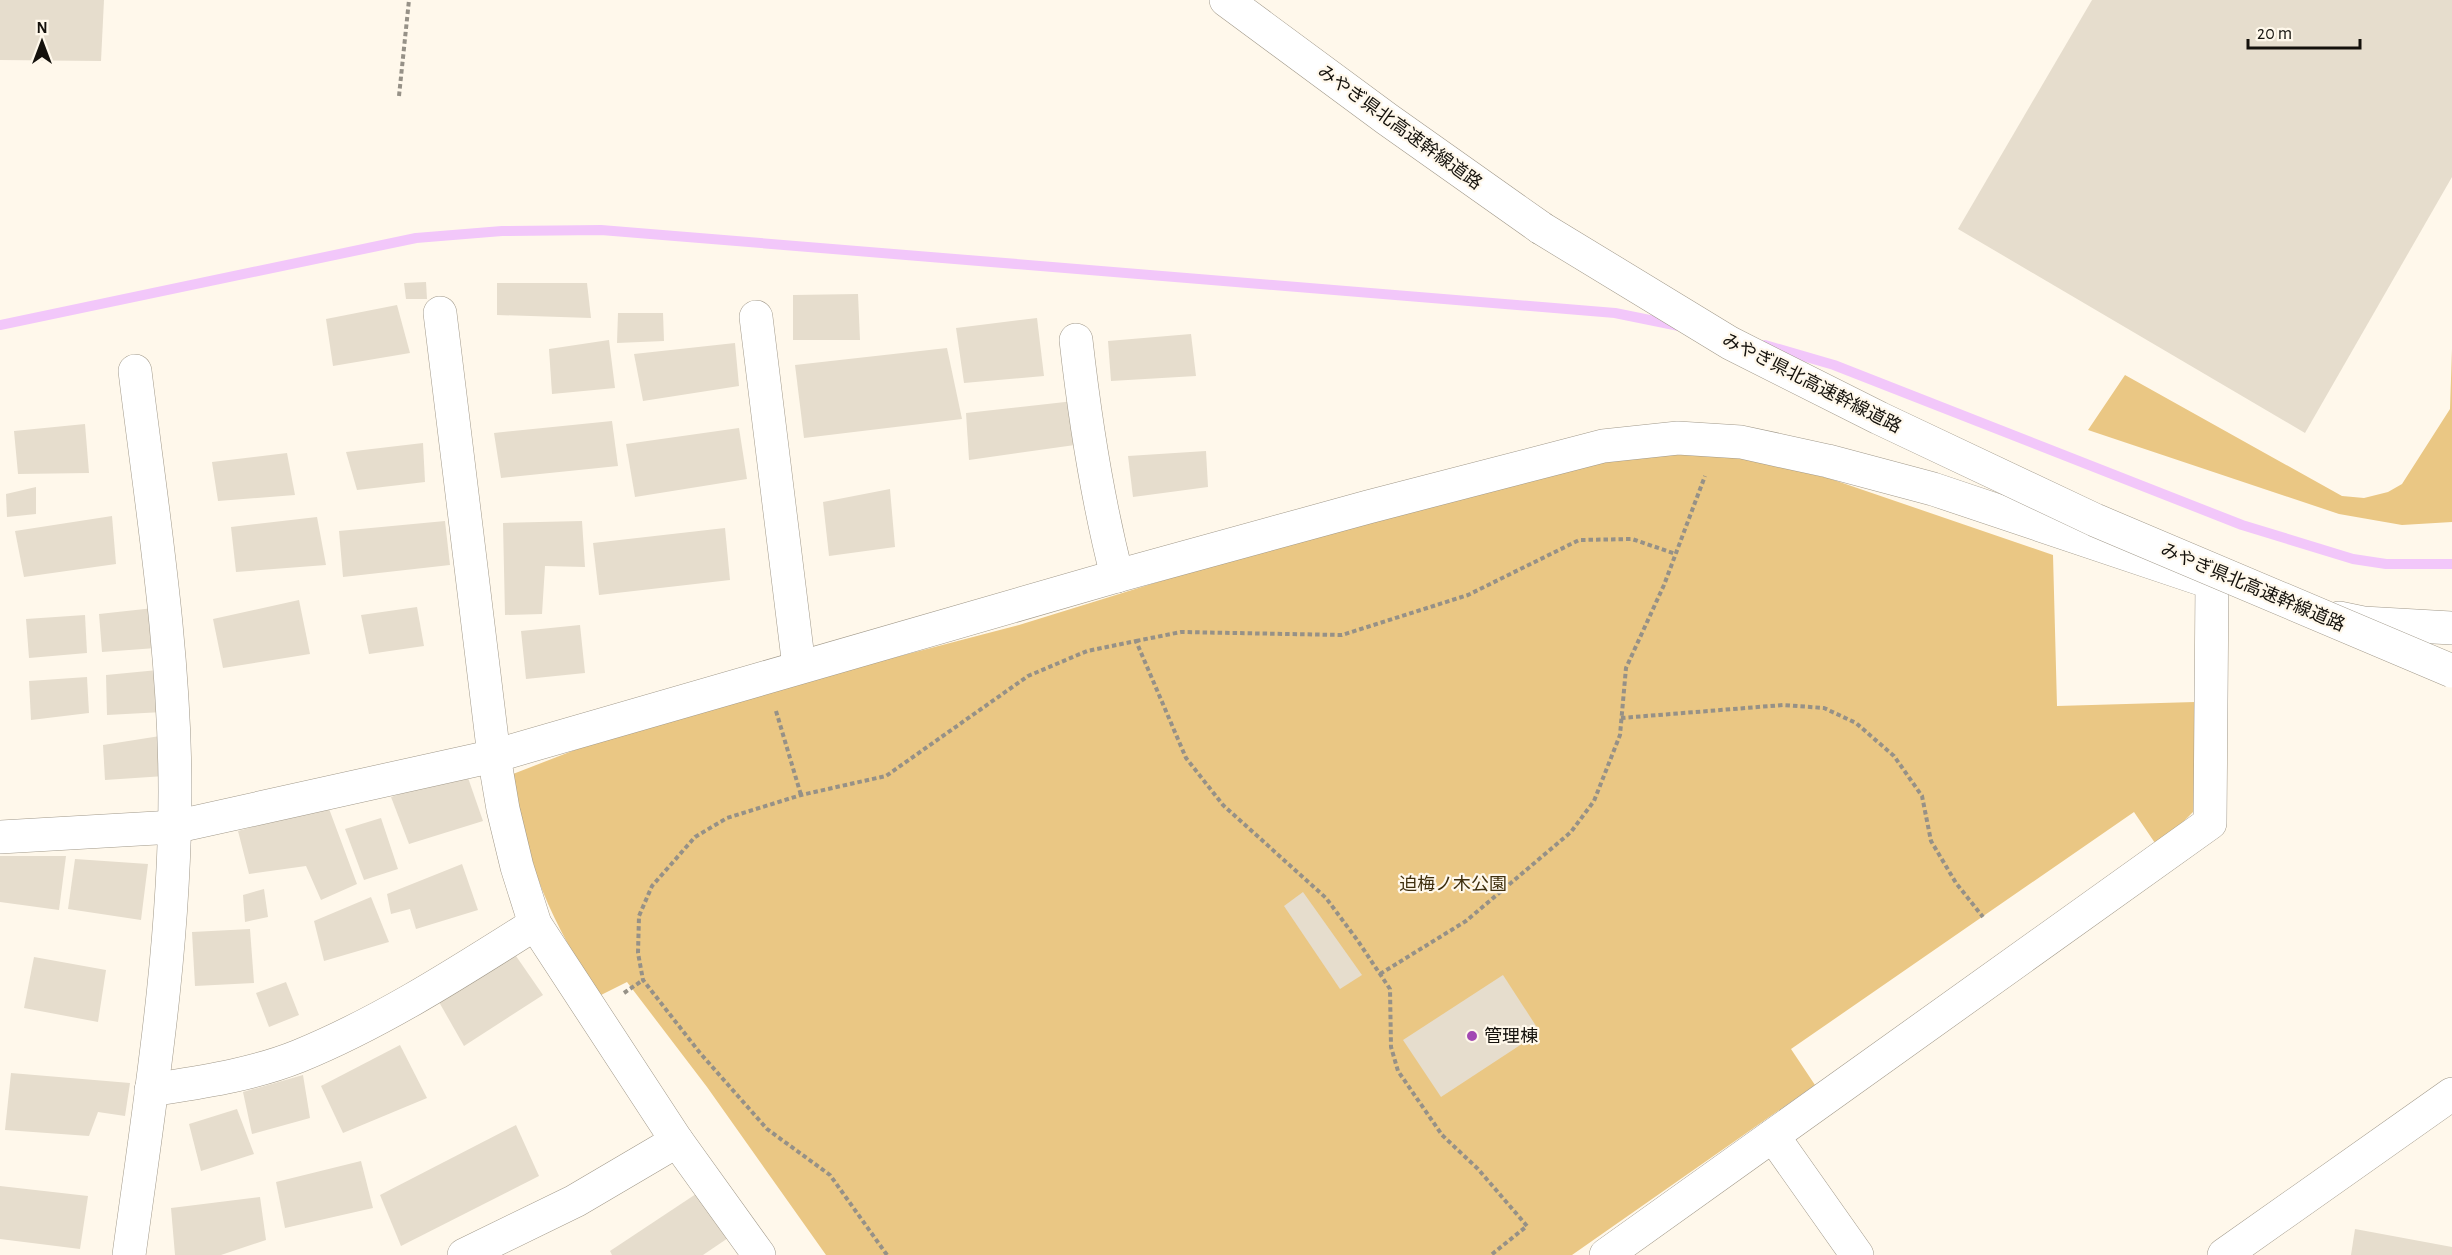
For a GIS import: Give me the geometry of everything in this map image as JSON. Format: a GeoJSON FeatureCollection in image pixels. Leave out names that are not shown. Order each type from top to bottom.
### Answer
{"type":"FeatureCollection","features":[{"type":"Feature","properties":{"kind":"street","name":"みやぎ県北高速幹線道路"},"geometry":{"type":"LineString","coordinates":[[1226,0],[1387,119],[1541,228],[1730,343],[1879,418],[2095,520],[2452,671]]}},
{"type":"Feature","properties":{"kind":"street"},"geometry":{"type":"LineString","coordinates":[[440,313],[473,600],[502,810],[535,924],[677,1141],[759,1255]]}},
{"type":"Feature","properties":{"kind":"street"},"geometry":{"type":"LineString","coordinates":[[756,317],[799,667]]}},
{"type":"Feature","properties":{"kind":"street"},"geometry":{"type":"LineString","coordinates":[[1076,340],[1085,424],[1099,504],[1117,576]]}},
{"type":"Feature","properties":{"kind":"street"},"geometry":{"type":"LineString","coordinates":[[129,1255],[172,908],[175,789],[169,658],[135,371]]}},
{"type":"Feature","properties":{"kind":"street"},"geometry":{"type":"LineString","coordinates":[[0,837],[174,827],[494,756],[1117,576],[1570,454],[1603,446],[1678,438],[1741,442],[1828,461],[1933,489],[2212,583],[2309,612],[2363,623],[2452,628]]}},
{"type":"Feature","properties":{"kind":"street"},"geometry":{"type":"LineString","coordinates":[[1606,1255],[2210,823],[2212,583]]}},
{"type":"Feature","properties":{"kind":"street"},"geometry":{"type":"LineString","coordinates":[[151,1090],[230,1077],[298,1057],[395,1009],[455,975],[535,924]]}},
{"type":"Feature","properties":{"kind":"street"},"geometry":{"type":"LineString","coordinates":[[2224,1255],[2452,1094]]}},
{"type":"Feature","properties":{"kind":"street"},"geometry":{"type":"LineString","coordinates":[[1773,1137],[1857,1255]]}},
{"type":"Feature","properties":{"kind":"street"},"geometry":{"type":"LineString","coordinates":[[464,1255],[575,1201],[677,1141]]}},
{"type":"Feature","properties":{"kind":"path"},"geometry":{"type":"LineString","coordinates":[[399,96],[409,0]]}},
{"type":"Feature","properties":{"kind":"path"},"geometry":{"type":"LineString","coordinates":[[1380,974],[1466,921],[1571,832],[1594,801],[1620,735],[1626,668],[1676,554],[1707,472]]}},
{"type":"Feature","properties":{"kind":"path"},"geometry":{"type":"LineString","coordinates":[[887,1255],[830,1175],[767,1129],[700,1053],[643,981],[638,953],[639,916],[652,886],[695,837],[726,818],[801,795],[886,776],[1028,676],[1088,651],[1181,632],[1342,635],[1468,595],[1579,540],[1632,539],[1676,554]]}},
{"type":"Feature","properties":{"kind":"path"},"geometry":{"type":"LineString","coordinates":[[1136,641],[1186,758],[1223,804],[1326,898],[1390,989],[1391,1047],[1398,1071],[1442,1135],[1478,1169],[1527,1226],[1491,1255]]}},
{"type":"Feature","properties":{"kind":"path"},"geometry":{"type":"LineString","coordinates":[[773,700],[801,795]]}},
{"type":"Feature","properties":{"kind":"path"},"geometry":{"type":"LineString","coordinates":[[1622,718],[1783,705],[1824,708],[1856,723],[1894,756],[1922,796],[1930,841],[1956,883],[1983,917]]}},
{"type":"Feature","properties":{"kind":"green space"},"geometry":{"type":"Polygon","coordinates":[[[2452,349],[2452,522],[2402,525],[2339,514],[2088,430],[2125,375],[2342,496],[2364,498],[2388,492],[2402,484],[2450,409],[2452,349]]]}},
{"type":"Feature","properties":{"kind":"green space","name":"迫梅ノ木公園"},"geometry":{"type":"Polygon","coordinates":[[[1678,451],[1715,452],[1828,478],[2053,555],[2057,706],[2195,702],[2197,808],[2180,825],[2155,843],[2134,812],[1791,1049],[1815,1085],[1572,1255],[826,1255],[707,1087],[627,982],[601,995],[568,944],[542,890],[524,833],[513,774],[598,741],[770,690],[1019,625],[1258,551],[1612,459],[1678,451]]]}},
{"type":"Feature","properties":{"kind":"building"},"geometry":{"type":"Polygon","coordinates":[[[0,0],[104,0],[101,61],[0,60],[0,0]]]}},
{"type":"Feature","properties":{"kind":"building"},"geometry":{"type":"Polygon","coordinates":[[[2092,0],[2452,0],[2452,177],[2305,433],[1958,229],[2092,0]]]}},
{"type":"Feature","properties":{"kind":"building"},"geometry":{"type":"Polygon","coordinates":[[[426,282],[427,299],[406,299],[404,283],[426,282]]]}},
{"type":"Feature","properties":{"kind":"building"},"geometry":{"type":"Polygon","coordinates":[[[497,283],[587,283],[591,318],[497,315],[497,283]]]}},
{"type":"Feature","properties":{"kind":"building"},"geometry":{"type":"Polygon","coordinates":[[[858,294],[860,340],[793,340],[793,295],[858,294]]]}},
{"type":"Feature","properties":{"kind":"building"},"geometry":{"type":"Polygon","coordinates":[[[397,305],[410,353],[333,366],[326,319],[397,305]]]}},
{"type":"Feature","properties":{"kind":"building"},"geometry":{"type":"Polygon","coordinates":[[[618,313],[663,313],[664,341],[617,343],[618,313]]]}},
{"type":"Feature","properties":{"kind":"building"},"geometry":{"type":"Polygon","coordinates":[[[1037,318],[1044,376],[964,383],[956,328],[1037,318]]]}},
{"type":"Feature","properties":{"kind":"building"},"geometry":{"type":"Polygon","coordinates":[[[1191,334],[1196,376],[1111,381],[1108,341],[1191,334]]]}},
{"type":"Feature","properties":{"kind":"building"},"geometry":{"type":"Polygon","coordinates":[[[609,340],[615,388],[552,394],[549,349],[609,340]]]}},
{"type":"Feature","properties":{"kind":"building"},"geometry":{"type":"Polygon","coordinates":[[[735,343],[739,386],[643,401],[634,354],[735,343]]]}},
{"type":"Feature","properties":{"kind":"building"},"geometry":{"type":"Polygon","coordinates":[[[947,348],[962,419],[804,438],[795,365],[947,348]]]}},
{"type":"Feature","properties":{"kind":"building"},"geometry":{"type":"Polygon","coordinates":[[[1074,401],[1082,444],[969,460],[966,413],[1074,401]]]}},
{"type":"Feature","properties":{"kind":"building"},"geometry":{"type":"Polygon","coordinates":[[[612,421],[618,466],[501,478],[494,433],[612,421]]]}},
{"type":"Feature","properties":{"kind":"building"},"geometry":{"type":"Polygon","coordinates":[[[85,424],[89,473],[18,474],[14,431],[85,424]]]}},
{"type":"Feature","properties":{"kind":"building"},"geometry":{"type":"Polygon","coordinates":[[[739,428],[747,479],[635,497],[626,444],[739,428]]]}},
{"type":"Feature","properties":{"kind":"building"},"geometry":{"type":"Polygon","coordinates":[[[423,443],[425,482],[357,490],[346,452],[423,443]]]}},
{"type":"Feature","properties":{"kind":"building"},"geometry":{"type":"Polygon","coordinates":[[[1206,451],[1208,487],[1133,497],[1128,456],[1206,451]]]}},
{"type":"Feature","properties":{"kind":"building"},"geometry":{"type":"Polygon","coordinates":[[[287,453],[295,495],[218,501],[212,462],[287,453]]]}},
{"type":"Feature","properties":{"kind":"building"},"geometry":{"type":"Polygon","coordinates":[[[36,487],[36,514],[7,517],[6,494],[36,487]]]}},
{"type":"Feature","properties":{"kind":"building"},"geometry":{"type":"Polygon","coordinates":[[[890,489],[895,547],[829,556],[823,502],[890,489]]]}},
{"type":"Feature","properties":{"kind":"building"},"geometry":{"type":"Polygon","coordinates":[[[112,516],[116,564],[24,577],[15,531],[112,516]]]}},
{"type":"Feature","properties":{"kind":"building"},"geometry":{"type":"Polygon","coordinates":[[[317,517],[326,565],[236,572],[231,527],[317,517]]]}},
{"type":"Feature","properties":{"kind":"building"},"geometry":{"type":"Polygon","coordinates":[[[445,521],[450,565],[343,577],[339,531],[445,521]]]}},
{"type":"Feature","properties":{"kind":"building"},"geometry":{"type":"Polygon","coordinates":[[[582,521],[585,567],[545,566],[542,614],[505,615],[503,523],[582,521]]]}},
{"type":"Feature","properties":{"kind":"building"},"geometry":{"type":"Polygon","coordinates":[[[725,528],[730,580],[599,595],[593,543],[725,528]]]}},
{"type":"Feature","properties":{"kind":"building"},"geometry":{"type":"Polygon","coordinates":[[[299,600],[310,654],[223,668],[213,619],[299,600]]]}},
{"type":"Feature","properties":{"kind":"building"},"geometry":{"type":"Polygon","coordinates":[[[417,607],[424,646],[369,654],[361,615],[417,607]]]}},
{"type":"Feature","properties":{"kind":"building"},"geometry":{"type":"Polygon","coordinates":[[[154,608],[156,648],[102,652],[99,614],[154,608]]]}},
{"type":"Feature","properties":{"kind":"building"},"geometry":{"type":"Polygon","coordinates":[[[85,615],[87,653],[29,658],[26,619],[85,615]]]}},
{"type":"Feature","properties":{"kind":"building"},"geometry":{"type":"Polygon","coordinates":[[[580,625],[585,673],[526,679],[521,631],[580,625]]]}},
{"type":"Feature","properties":{"kind":"building"},"geometry":{"type":"Polygon","coordinates":[[[158,670],[163,712],[107,715],[106,675],[158,670]]]}},
{"type":"Feature","properties":{"kind":"building"},"geometry":{"type":"Polygon","coordinates":[[[87,677],[89,713],[31,720],[29,681],[87,677]]]}},
{"type":"Feature","properties":{"kind":"building"},"geometry":{"type":"Polygon","coordinates":[[[160,736],[165,776],[105,780],[103,745],[160,736]]]}},
{"type":"Feature","properties":{"kind":"building"},"geometry":{"type":"Polygon","coordinates":[[[466,772],[483,821],[409,844],[391,797],[466,772]]]}},
{"type":"Feature","properties":{"kind":"building"},"geometry":{"type":"Polygon","coordinates":[[[328,806],[357,884],[321,900],[306,866],[249,874],[238,831],[328,806]]]}},
{"type":"Feature","properties":{"kind":"building"},"geometry":{"type":"Polygon","coordinates":[[[381,818],[398,869],[364,880],[345,829],[381,818]]]}},
{"type":"Feature","properties":{"kind":"building"},"geometry":{"type":"Polygon","coordinates":[[[0,856],[66,856],[59,910],[0,902],[0,856]]]}},
{"type":"Feature","properties":{"kind":"building"},"geometry":{"type":"Polygon","coordinates":[[[75,859],[148,864],[141,920],[68,909],[75,859]]]}},
{"type":"Feature","properties":{"kind":"building"},"geometry":{"type":"Polygon","coordinates":[[[462,864],[478,910],[416,929],[410,909],[391,914],[387,894],[462,864]]]}},
{"type":"Feature","properties":{"kind":"building"},"geometry":{"type":"Polygon","coordinates":[[[264,889],[268,917],[245,922],[243,895],[264,889]]]}},
{"type":"Feature","properties":{"kind":"building"},"geometry":{"type":"Polygon","coordinates":[[[1303,892],[1362,975],[1340,989],[1284,906],[1303,892]]]}},
{"type":"Feature","properties":{"kind":"building"},"geometry":{"type":"Polygon","coordinates":[[[371,897],[389,942],[324,961],[314,921],[371,897]]]}},
{"type":"Feature","properties":{"kind":"building"},"geometry":{"type":"Polygon","coordinates":[[[250,929],[254,983],[195,986],[192,932],[250,929]]]}},
{"type":"Feature","properties":{"kind":"building"},"geometry":{"type":"Polygon","coordinates":[[[516,956],[543,995],[464,1046],[439,1002],[516,956]]]}},
{"type":"Feature","properties":{"kind":"building"},"geometry":{"type":"Polygon","coordinates":[[[34,957],[106,970],[98,1022],[24,1008],[34,957]]]}},
{"type":"Feature","properties":{"kind":"building","name":"管理棟"},"geometry":{"type":"Polygon","coordinates":[[[1503,975],[1540,1032],[1441,1097],[1403,1040],[1503,975]]]}},
{"type":"Feature","properties":{"kind":"building"},"geometry":{"type":"Polygon","coordinates":[[[286,982],[299,1015],[269,1027],[256,993],[286,982]]]}},
{"type":"Feature","properties":{"kind":"building"},"geometry":{"type":"Polygon","coordinates":[[[400,1045],[427,1098],[343,1133],[321,1086],[400,1045]]]}},
{"type":"Feature","properties":{"kind":"building"},"geometry":{"type":"Polygon","coordinates":[[[11,1073],[130,1083],[125,1116],[98,1112],[89,1136],[5,1130],[11,1073]]]}},
{"type":"Feature","properties":{"kind":"building"},"geometry":{"type":"Polygon","coordinates":[[[303,1075],[310,1118],[252,1134],[243,1092],[303,1075]]]}},
{"type":"Feature","properties":{"kind":"building"},"geometry":{"type":"Polygon","coordinates":[[[237,1109],[254,1154],[201,1171],[189,1124],[237,1109]]]}},
{"type":"Feature","properties":{"kind":"building"},"geometry":{"type":"Polygon","coordinates":[[[516,1125],[539,1176],[401,1246],[380,1195],[516,1125]]]}},
{"type":"Feature","properties":{"kind":"building"},"geometry":{"type":"Polygon","coordinates":[[[361,1161],[373,1208],[285,1228],[276,1182],[361,1161]]]}},
{"type":"Feature","properties":{"kind":"building"},"geometry":{"type":"Polygon","coordinates":[[[0,1186],[88,1196],[80,1249],[0,1239],[0,1186]]]}},
{"type":"Feature","properties":{"kind":"building"},"geometry":{"type":"Polygon","coordinates":[[[702,1190],[731,1236],[703,1255],[612,1255],[610,1251],[702,1190]]]}},
{"type":"Feature","properties":{"kind":"building"},"geometry":{"type":"Polygon","coordinates":[[[260,1197],[266,1240],[221,1255],[175,1255],[171,1208],[260,1197]]]}},
{"type":"Feature","properties":{"kind":"building"},"geometry":{"type":"Polygon","coordinates":[[[2355,1229],[2452,1247],[2452,1255],[2351,1255],[2355,1229]]]}},
{"type":"Feature","properties":{"kind":"waterway"},"geometry":{"type":"LineString","coordinates":[[0,325],[416,238],[502,231],[601,230],[1615,313],[1679,326]]}},
{"type":"Feature","properties":{"kind":"waterway"},"geometry":{"type":"LineString","coordinates":[[1765,345],[1834,365],[2242,525],[2353,559],[2386,564],[2452,564]]}},
{"type":"Feature","properties":{"kind":"place","name":"管理棟"},"geometry":{"type":"Point","coordinates":[1472,1036]}}]}
